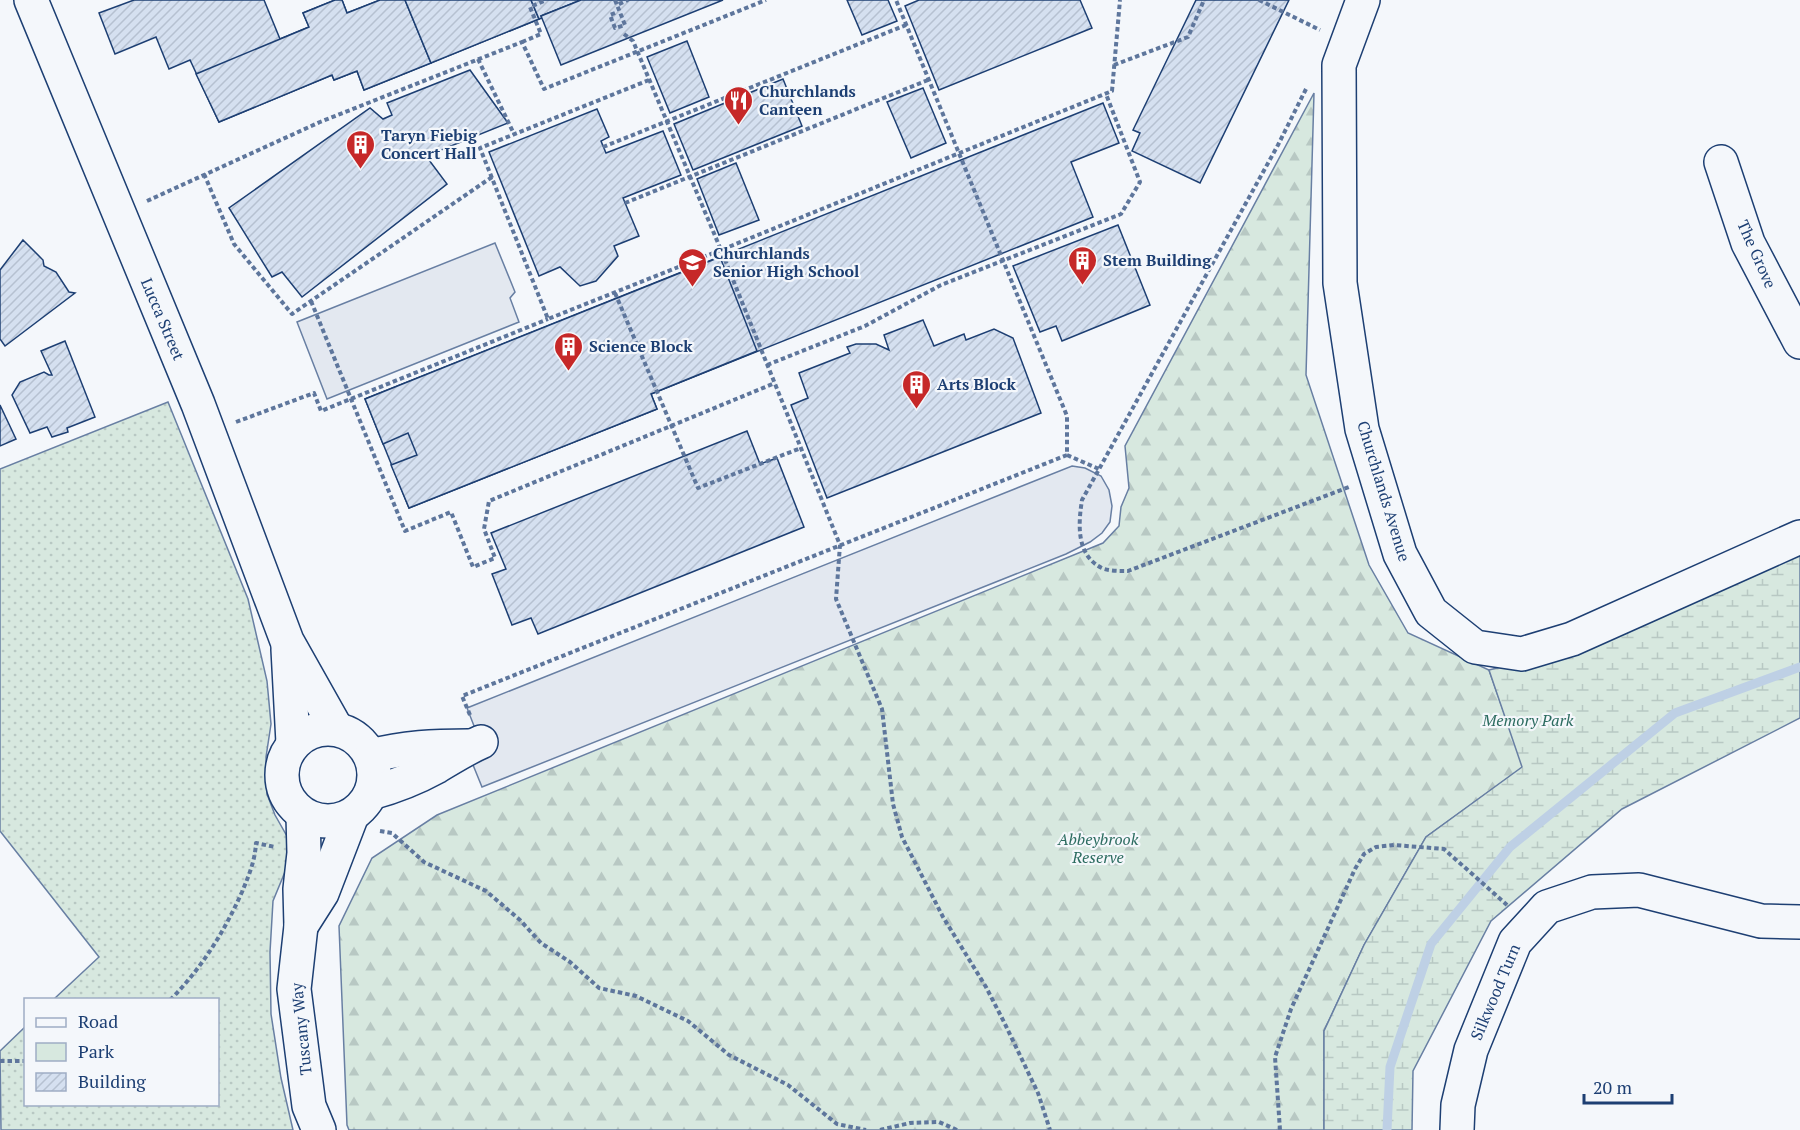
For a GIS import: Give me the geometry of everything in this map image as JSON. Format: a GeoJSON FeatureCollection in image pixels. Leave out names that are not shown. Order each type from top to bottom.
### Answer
{"type":"FeatureCollection","features":[{"type":"Feature","properties":{"kind":"street","name":"Lucca Street"},"geometry":{"type":"LineString","coordinates":[[31,0],[198,404],[287,641],[336,729]]}},
{"type":"Feature","properties":{"kind":"street","name":"Churchlands Avenue"},"geometry":{"type":"LineString","coordinates":[[1363,0],[1330,53],[1340,283],[1362,429],[1400,554],[1431,612],[1475,647],[1522,654],[1572,639],[1800,537]]}},
{"type":"Feature","properties":{"kind":"street","name":"The Grove"},"geometry":{"type":"LineString","coordinates":[[1721,162],[1748,243],[1800,342]]}},
{"type":"Feature","properties":{"kind":"street","name":"Lucca Street"},"geometry":{"type":"LineString","coordinates":[[287,641],[293,743]]}},
{"type":"Feature","properties":{"kind":"street"},"geometry":{"type":"LineString","coordinates":[[366,812],[376,776],[371,756],[357,738],[336,729],[320,729],[302,736],[293,743],[281,771],[283,787],[291,804],[303,815],[312,819],[338,821],[366,812],[386,789],[434,768],[474,737]]}},
{"type":"Feature","properties":{"kind":"street"},"geometry":{"type":"LineString","coordinates":[[371,756],[393,750],[474,737]]}},
{"type":"Feature","properties":{"kind":"street","name":"Tuscany Way"},"geometry":{"type":"LineString","coordinates":[[301,926],[322,893],[366,812]]}},
{"type":"Feature","properties":{"kind":"street","name":"Tuscany Way"},"geometry":{"type":"LineString","coordinates":[[303,815],[301,926],[294,989],[309,1106],[319,1130]]}},
{"type":"Feature","properties":{"kind":"street","name":"Silkwood Turn"},"geometry":{"type":"LineString","coordinates":[[1457,1130],[1458,1105],[1471,1050],[1515,942],[1547,907],[1592,892],[1639,890],[1761,921],[1800,922]]}},
{"type":"Feature","properties":{"kind":"path"},"geometry":{"type":"LineString","coordinates":[[146,201],[320,122],[541,34],[530,7],[546,0]]}},
{"type":"Feature","properties":{"kind":"path"},"geometry":{"type":"LineString","coordinates":[[615,12],[610,15],[615,28],[625,24],[616,2],[628,0]]}},
{"type":"Feature","properties":{"kind":"path"},"geometry":{"type":"LineString","coordinates":[[522,42],[544,89],[766,0]]}},
{"type":"Feature","properties":{"kind":"path"},"geometry":{"type":"LineString","coordinates":[[896,0],[1067,416],[1067,454]]}},
{"type":"Feature","properties":{"kind":"path"},"geometry":{"type":"LineString","coordinates":[[236,422],[314,393],[321,411],[351,400],[1112,92],[1120,0]]}},
{"type":"Feature","properties":{"kind":"path"},"geometry":{"type":"LineString","coordinates":[[1114,65],[1188,37],[1204,0]]}},
{"type":"Feature","properties":{"kind":"path"},"geometry":{"type":"LineString","coordinates":[[1259,0],[1323,31],[1330,53],[1310,80],[1278,145],[1082,500],[1078,524],[1083,548],[1090,561],[1106,570],[1128,571],[1377,477]]}},
{"type":"Feature","properties":{"kind":"path"},"geometry":{"type":"LineString","coordinates":[[603,147],[906,26]]}},
{"type":"Feature","properties":{"kind":"path"},"geometry":{"type":"LineString","coordinates":[[624,34],[633,41],[721,250],[840,545],[836,599],[882,709],[893,804],[902,837],[943,917],[986,987],[1004,1022],[1038,1093],[1050,1130]]}},
{"type":"Feature","properties":{"kind":"path"},"geometry":{"type":"LineString","coordinates":[[478,59],[514,134]]}},
{"type":"Feature","properties":{"kind":"path"},"geometry":{"type":"LineString","coordinates":[[548,319],[480,148],[649,80]]}},
{"type":"Feature","properties":{"kind":"path"},"geometry":{"type":"LineString","coordinates":[[625,203],[928,80]]}},
{"type":"Feature","properties":{"kind":"path"},"geometry":{"type":"LineString","coordinates":[[767,365],[865,326],[941,285],[1121,214],[1140,182],[1106,94]]}},
{"type":"Feature","properties":{"kind":"path"},"geometry":{"type":"LineString","coordinates":[[204,174],[234,244],[292,314],[492,177]]}},
{"type":"Feature","properties":{"kind":"path"},"geometry":{"type":"LineString","coordinates":[[615,292],[698,489],[801,448]]}},
{"type":"Feature","properties":{"kind":"path"},"geometry":{"type":"LineString","coordinates":[[311,301],[405,531],[450,512],[473,567],[495,558],[484,529],[489,501],[775,383]]}},
{"type":"Feature","properties":{"kind":"path"},"geometry":{"type":"LineString","coordinates":[[474,737],[462,696],[1067,454],[1099,469]]}},
{"type":"Feature","properties":{"kind":"path"},"geometry":{"type":"LineString","coordinates":[[366,812],[424,862],[486,891],[520,920],[541,944],[570,962],[599,988],[636,996],[688,1021],[729,1055],[788,1085],[837,1124],[866,1130]]}},
{"type":"Feature","properties":{"kind":"path"},"geometry":{"type":"LineString","coordinates":[[171,998],[190,980],[230,920],[255,860],[256,843],[304,853]]}},
{"type":"Feature","properties":{"kind":"path"},"geometry":{"type":"LineString","coordinates":[[1280,1130],[1275,1057],[1291,1009],[1365,854],[1376,847],[1394,845],[1444,849],[1491,891]]}},
{"type":"Feature","properties":{"kind":"path"},"geometry":{"type":"LineString","coordinates":[[0,1061],[24,1061]]}},
{"type":"Feature","properties":{"kind":"path"},"geometry":{"type":"LineString","coordinates":[[880,1130],[910,1123],[939,1122],[957,1130]]}},
{"type":"Feature","properties":{"kind":"green space","name":"Abbeybrook Reserve"},"geometry":{"type":"Polygon","coordinates":[[[1314,93],[1306,375],[1369,565],[1408,633],[1489,670],[1523,767],[1426,837],[1364,945],[1324,1031],[1324,1130],[349,1130],[339,926],[372,858],[437,815],[1103,543],[1119,526],[1121,507],[1129,488],[1125,446],[1314,93]]]}},
{"type":"Feature","properties":{"kind":"green space"},"geometry":{"type":"Polygon","coordinates":[[[168,402],[248,599],[267,681],[271,724],[266,757],[267,794],[275,815],[288,838],[287,867],[273,901],[270,952],[271,1014],[281,1078],[293,1130],[1,1130],[0,1051],[24,1028],[24,1106],[219,1106],[219,998],[55,998],[99,957],[0,831],[0,469],[168,402]]]}},
{"type":"Feature","properties":{"kind":"green space","name":"Memory Park"},"geometry":{"type":"Polygon","coordinates":[[[1800,549],[1800,718],[1622,809],[1491,921],[1413,1071],[1412,1130],[1324,1130],[1324,1031],[1364,945],[1426,837],[1522,767],[1489,670],[1619,636],[1800,549]]]}},
{"type":"Feature","properties":{"kind":"shaded area"},"geometry":{"type":"Polygon","coordinates":[[[495,243],[515,292],[510,298],[519,322],[327,399],[297,322],[495,243]]]}},
{"type":"Feature","properties":{"kind":"shaded area"},"geometry":{"type":"Polygon","coordinates":[[[1072,466],[1085,468],[1101,476],[1109,490],[1112,506],[1110,522],[1102,533],[1090,542],[1066,554],[482,787],[471,760],[485,754],[467,708],[1072,466]]]}},
{"type":"Feature","properties":{"kind":"building"},"geometry":{"type":"Polygon","coordinates":[[[134,0],[264,0],[280,39],[309,27],[303,13],[335,0],[342,0],[347,13],[380,0],[531,0],[539,19],[364,90],[357,71],[334,80],[332,75],[219,122],[190,60],[169,69],[156,37],[115,54],[99,13],[134,0]]]}},
{"type":"Feature","properties":{"kind":"building"},"geometry":{"type":"Polygon","coordinates":[[[335,0],[342,0],[347,13],[380,0],[405,0],[431,63],[364,90],[357,71],[334,80],[332,75],[219,122],[196,74],[309,27],[303,13],[335,0]]]}},
{"type":"Feature","properties":{"kind":"building"},"geometry":{"type":"Polygon","coordinates":[[[405,0],[531,0],[539,19],[431,63],[405,0]]]}},
{"type":"Feature","properties":{"kind":"building"},"geometry":{"type":"Polygon","coordinates":[[[531,0],[581,0],[541,16],[542,18],[539,19],[531,0]]]}},
{"type":"Feature","properties":{"kind":"building"},"geometry":{"type":"Polygon","coordinates":[[[581,0],[723,0],[561,65],[541,16],[581,0]]]}},
{"type":"Feature","properties":{"kind":"building"},"geometry":{"type":"Polygon","coordinates":[[[847,0],[888,0],[897,21],[862,35],[847,0]]]}},
{"type":"Feature","properties":{"kind":"building"},"geometry":{"type":"Polygon","coordinates":[[[919,0],[1080,0],[1092,28],[939,90],[905,6],[919,0]]]}},
{"type":"Feature","properties":{"kind":"building"},"geometry":{"type":"Polygon","coordinates":[[[1196,0],[1289,0],[1200,183],[1132,151],[1140,133],[1133,130],[1196,0]]]}},
{"type":"Feature","properties":{"kind":"building"},"geometry":{"type":"Polygon","coordinates":[[[687,41],[709,97],[670,113],[647,57],[687,41]]]}},
{"type":"Feature","properties":{"kind":"building","name":"Taryn Fiebig Concert Hall"},"geometry":{"type":"Polygon","coordinates":[[[470,70],[508,123],[426,156],[447,184],[302,297],[282,272],[272,277],[229,208],[370,108],[383,119],[392,115],[387,103],[470,70]]]}},
{"type":"Feature","properties":{"kind":"building","name":"Churchlands Canteen"},"geometry":{"type":"Polygon","coordinates":[[[783,79],[802,126],[693,170],[674,124],[783,79]]]}},
{"type":"Feature","properties":{"kind":"building"},"geometry":{"type":"Polygon","coordinates":[[[923,88],[946,143],[911,158],[887,102],[923,88]]]}},
{"type":"Feature","properties":{"kind":"building"},"geometry":{"type":"Polygon","coordinates":[[[1103,103],[1119,143],[1071,162],[1093,217],[651,394],[657,409],[409,508],[365,399],[1103,103]]]}},
{"type":"Feature","properties":{"kind":"building"},"geometry":{"type":"Polygon","coordinates":[[[597,109],[609,137],[601,141],[606,153],[663,131],[681,175],[623,198],[639,236],[614,246],[618,256],[596,281],[580,286],[560,267],[539,276],[489,152],[597,109]]]}},
{"type":"Feature","properties":{"kind":"building"},"geometry":{"type":"Polygon","coordinates":[[[736,163],[759,220],[719,235],[697,179],[736,163]]]}},
{"type":"Feature","properties":{"kind":"building","name":"Stem Building"},"geometry":{"type":"Polygon","coordinates":[[[1118,225],[1150,305],[1062,341],[1056,326],[1040,332],[1013,266],[1118,225]]]}},
{"type":"Feature","properties":{"kind":"building"},"geometry":{"type":"Polygon","coordinates":[[[23,240],[43,260],[44,266],[56,272],[69,292],[75,293],[5,346],[0,339],[0,270],[23,240]]]}},
{"type":"Feature","properties":{"kind":"building","name":"Science Block"},"geometry":{"type":"Polygon","coordinates":[[[720,257],[757,351],[651,394],[657,409],[409,508],[391,465],[417,455],[408,433],[383,444],[365,399],[720,257]]]}},
{"type":"Feature","properties":{"kind":"building","name":"Arts Block"},"geometry":{"type":"Polygon","coordinates":[[[923,320],[934,346],[964,334],[966,340],[994,329],[1013,338],[1041,413],[827,498],[791,405],[808,398],[799,373],[850,353],[847,347],[856,344],[876,344],[889,350],[884,335],[923,320]]]}},
{"type":"Feature","properties":{"kind":"building"},"geometry":{"type":"Polygon","coordinates":[[[65,341],[95,417],[67,428],[68,432],[52,437],[47,427],[30,433],[12,395],[20,382],[44,372],[52,375],[41,351],[65,341]]]}},
{"type":"Feature","properties":{"kind":"building"},"geometry":{"type":"Polygon","coordinates":[[[0,405],[16,439],[0,446],[0,405]]]}},
{"type":"Feature","properties":{"kind":"building"},"geometry":{"type":"Polygon","coordinates":[[[747,431],[760,464],[777,458],[804,527],[538,634],[531,618],[512,625],[492,574],[506,569],[491,533],[747,431]]]}},
{"type":"Feature","properties":{"kind":"waterway"},"geometry":{"type":"LineString","coordinates":[[1387,1130],[1390,1067],[1431,944],[1510,847],[1675,713],[1800,667]]}},
{"type":"Feature","properties":{"kind":"place","name":"Churchlands Canteen"},"geometry":{"type":"Point","coordinates":[738,126]}},
{"type":"Feature","properties":{"kind":"place","name":"Taryn Fiebig Concert Hall"},"geometry":{"type":"Point","coordinates":[360,170]}},
{"type":"Feature","properties":{"kind":"place","name":"Stem Building"},"geometry":{"type":"Point","coordinates":[1082,286]}},
{"type":"Feature","properties":{"kind":"place","name":"Churchlands Senior High School"},"geometry":{"type":"Point","coordinates":[692,288]}},
{"type":"Feature","properties":{"kind":"place","name":"Science Block"},"geometry":{"type":"Point","coordinates":[568,372]}},
{"type":"Feature","properties":{"kind":"place","name":"Arts Block"},"geometry":{"type":"Point","coordinates":[916,410]}}]}
